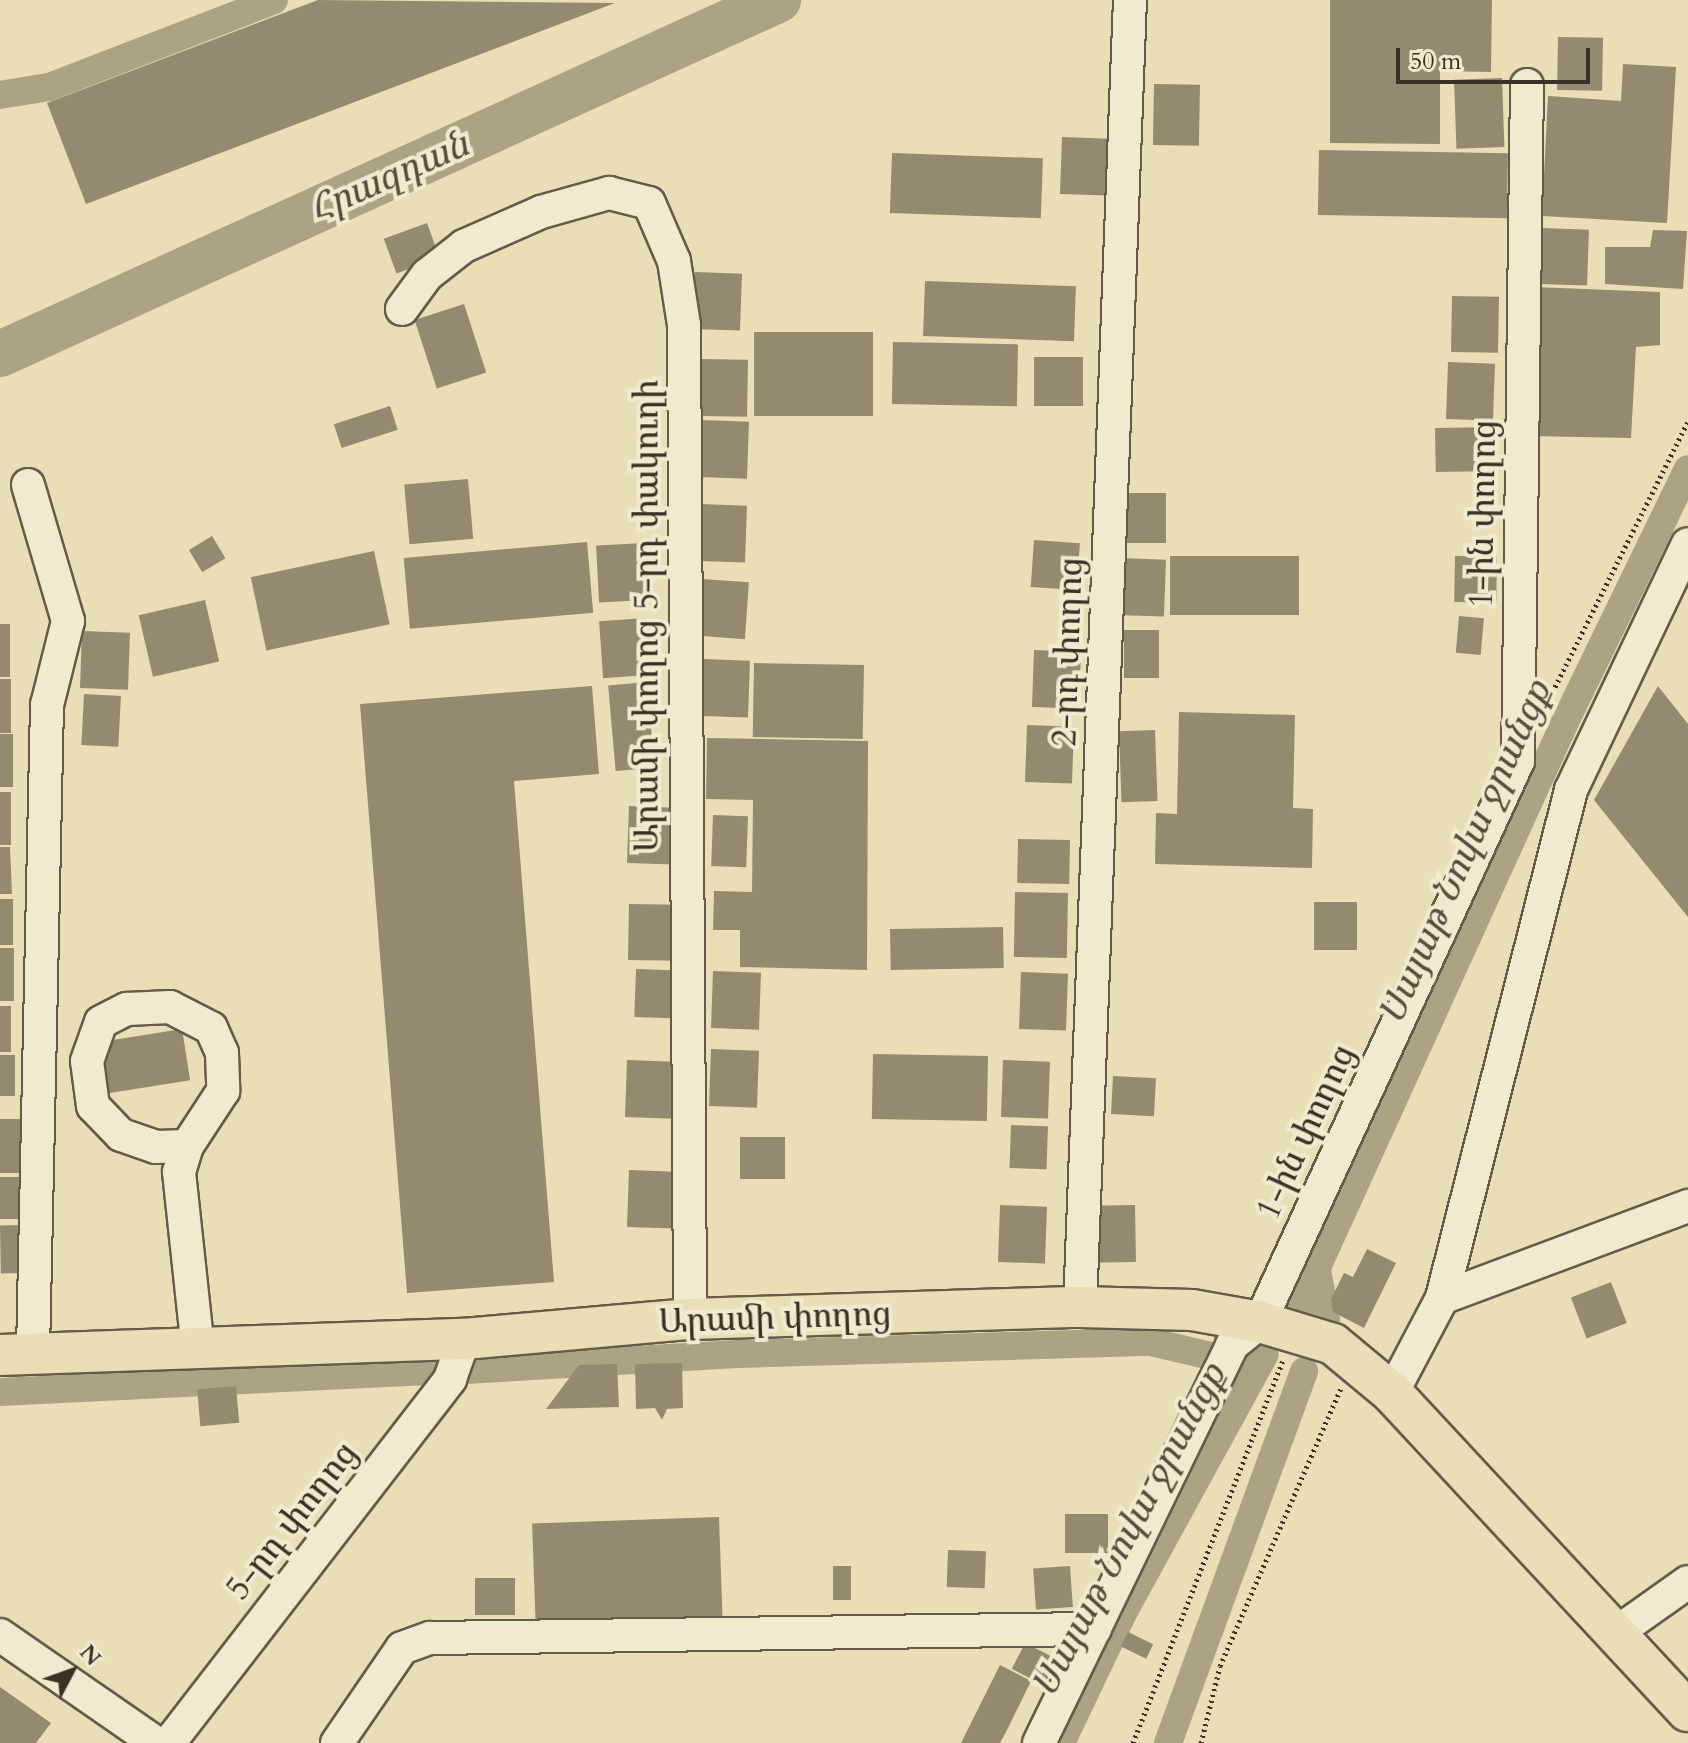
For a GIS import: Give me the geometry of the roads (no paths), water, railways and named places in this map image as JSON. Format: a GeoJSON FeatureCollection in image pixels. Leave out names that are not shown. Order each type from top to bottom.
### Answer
{"type":"FeatureCollection","features":[{"type":"Feature","properties":{"kind":"main road","name":"Արամի փողոց"},"geometry":{"type":"LineString","coordinates":[[16,1354],[464,1339],[690,1319],[1080,1307],[1192,1310],[1278,1327],[1333,1344],[1392,1393],[1688,1711]]}},
{"type":"Feature","properties":{"kind":"street","name":"2-րդ փողոց"},"geometry":{"type":"LineString","coordinates":[[1080,1307],[1130,0]]}},
{"type":"Feature","properties":{"kind":"street","name":"1-ին փողոց"},"geometry":{"type":"LineString","coordinates":[[1039,1743],[1232,1345],[1278,1327],[1518,761],[1527,85]]}},
{"type":"Feature","properties":{"kind":"street","name":"Արամի փողոց 5-րդ փակուղի"},"geometry":{"type":"LineString","coordinates":[[402,309],[427,275],[464,246],[541,212],[609,193],[649,203],[674,261],[684,325],[690,1319]]}},
{"type":"Feature","properties":{"kind":"street"},"geometry":{"type":"LineString","coordinates":[[16,1354],[47,705],[68,621],[28,485]]}},
{"type":"Feature","properties":{"kind":"street"},"geometry":{"type":"LineString","coordinates":[[1392,1393],[1442,1298],[1571,790],[1688,544]]}},
{"type":"Feature","properties":{"kind":"street"},"geometry":{"type":"LineString","coordinates":[[187,1146],[156,1147],[121,1135],[93,1106],[87,1061],[101,1022],[148,1006],[191,1014],[211,1028],[222,1053],[223,1091],[187,1146],[178,1192],[198,1350]]}},
{"type":"Feature","properties":{"kind":"street"},"geometry":{"type":"LineString","coordinates":[[1442,1298],[1688,1206]]}},
{"type":"Feature","properties":{"kind":"street","name":"5-րդ փողոց"},"geometry":{"type":"LineString","coordinates":[[169,1743],[450,1379],[464,1339]]}},
{"type":"Feature","properties":{"kind":"street"},"geometry":{"type":"LineString","coordinates":[[1616,1633],[1688,1582]]}},
{"type":"Feature","properties":{"kind":"street"},"geometry":{"type":"LineString","coordinates":[[337,1743],[402,1648],[430,1638],[1095,1629]]}},
{"type":"Feature","properties":{"kind":"street"},"geometry":{"type":"LineString","coordinates":[[0,1635],[156,1743]]}},
{"type":"Feature","properties":{"kind":"waterway"},"geometry":{"type":"LineString","coordinates":[[0,95],[49,87],[274,0]]}},
{"type":"Feature","properties":{"kind":"waterway","name":"Հրազդան"},"geometry":{"type":"LineString","coordinates":[[0,354],[778,0]]}},
{"type":"Feature","properties":{"kind":"waterway","name":"Սայաթ Նովա ջրանցք"},"geometry":{"type":"LineString","coordinates":[[1299,1307],[1565,722],[1688,469]]}},
{"type":"Feature","properties":{"kind":"waterway","name":"Սայաթ Նովա ջրանցք"},"geometry":{"type":"LineString","coordinates":[[1317,1270],[1326,1319]]}},
{"type":"Feature","properties":{"kind":"waterway"},"geometry":{"type":"LineString","coordinates":[[466,1370],[737,1354],[1151,1342],[1220,1358]]}},
{"type":"Feature","properties":{"kind":"waterway","name":"Սայաթ Նովա ջրանցք"},"geometry":{"type":"LineString","coordinates":[[1061,1743],[1123,1613],[1265,1354]]}},
{"type":"Feature","properties":{"kind":"waterway"},"geometry":{"type":"LineString","coordinates":[[0,1392],[437,1371]]}},
{"type":"Feature","properties":{"kind":"waterway","name":"Սայաթ Նովա ջրանցք"},"geometry":{"type":"LineString","coordinates":[[1168,1743],[1304,1371]]}}]}
